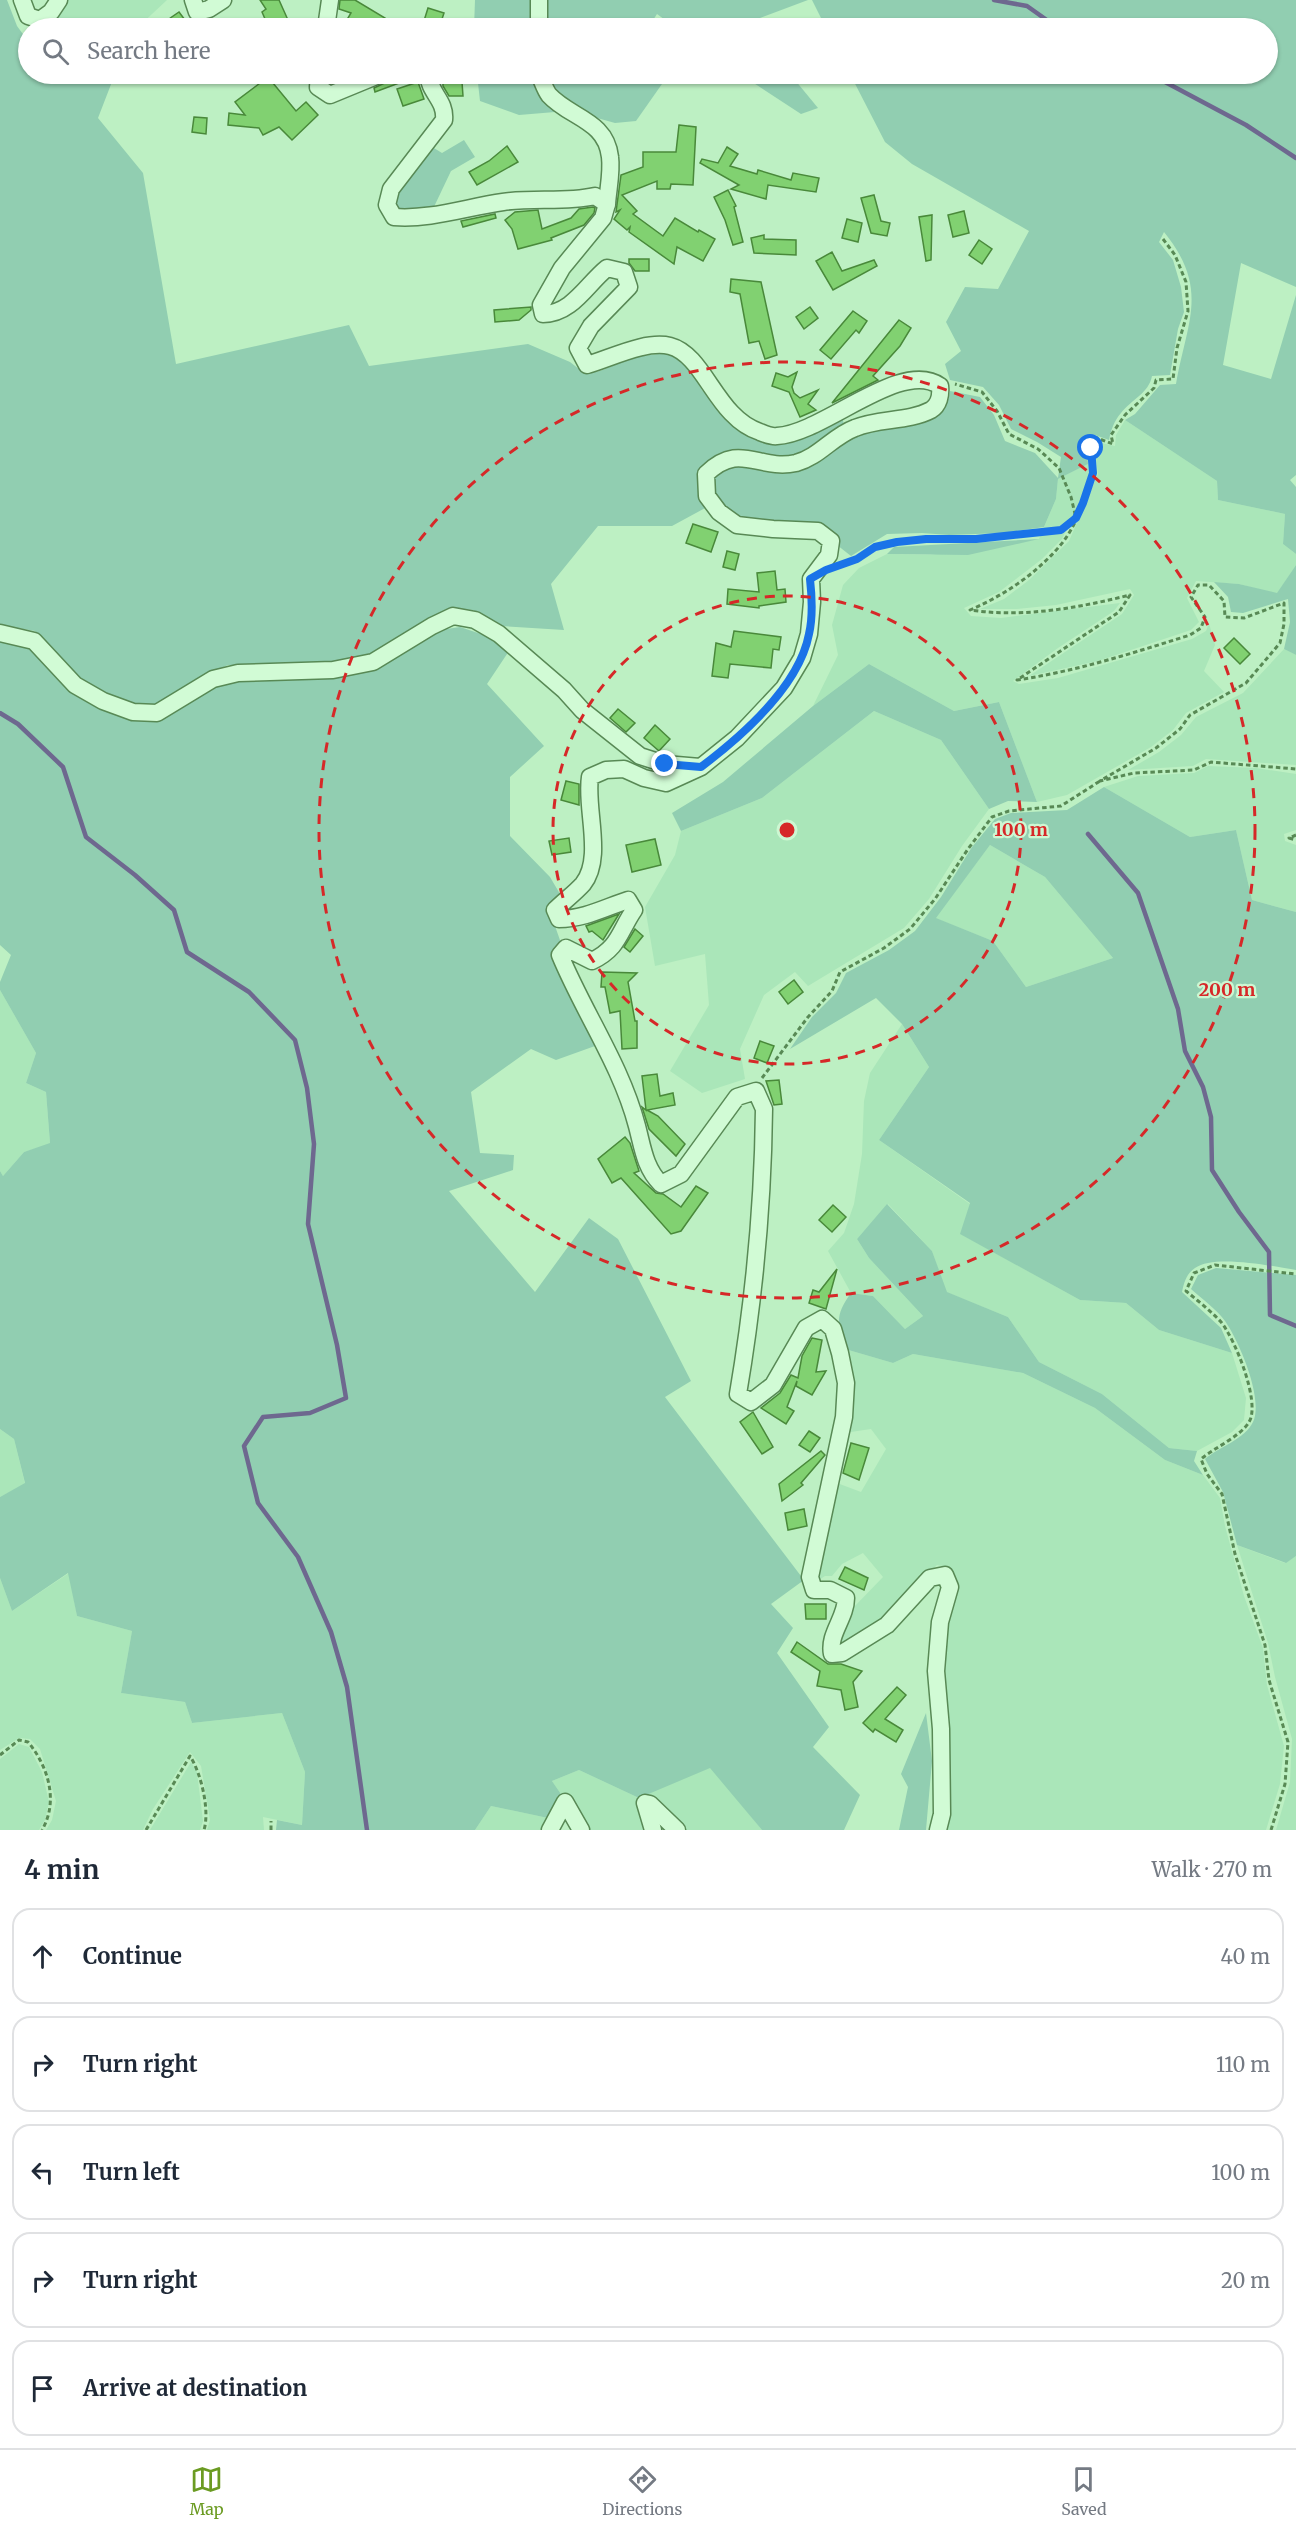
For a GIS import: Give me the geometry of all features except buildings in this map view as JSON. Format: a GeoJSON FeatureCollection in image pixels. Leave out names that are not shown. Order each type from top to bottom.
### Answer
{"type":"FeatureCollection","features":[{"type":"Feature","properties":{"kind":"street"},"geometry":{"type":"LineString","coordinates":[[22,0],[28,16],[34,18]]}},
{"type":"Feature","properties":{"kind":"street"},"geometry":{"type":"LineString","coordinates":[[43,18],[51,12],[59,0]]}},
{"type":"Feature","properties":{"kind":"street"},"geometry":{"type":"LineString","coordinates":[[193,0],[197,12],[209,9],[223,0]]}},
{"type":"Feature","properties":{"kind":"street"},"geometry":{"type":"LineString","coordinates":[[327,18],[330,0]]}},
{"type":"Feature","properties":{"kind":"street"},"geometry":{"type":"LineString","coordinates":[[539,0],[539,18]]}},
{"type":"Feature","properties":{"kind":"street"},"geometry":{"type":"LineString","coordinates":[[318,84],[318,87],[330,95],[357,84]]}},
{"type":"Feature","properties":{"kind":"street"},"geometry":{"type":"LineString","coordinates":[[430,84],[445,109],[444,120],[391,189],[387,205],[394,217],[416,219],[506,201],[574,201],[595,196],[607,204]]}},
{"type":"Feature","properties":{"kind":"street"},"geometry":{"type":"LineString","coordinates":[[544,84],[548,94],[564,107],[587,120],[604,136],[610,157],[607,204],[603,218],[562,268],[541,305],[543,314],[553,314],[579,298],[593,279],[607,268],[624,273],[630,287],[591,326],[578,348],[587,365],[637,348],[670,346],[692,357],[725,407],[749,429],[775,437],[797,433],[865,399],[885,386],[932,380],[940,386],[941,397],[933,409],[913,416],[887,419],[854,428],[832,441],[820,452],[799,462],[778,466],[753,459],[730,457],[716,464],[706,474],[707,496],[719,512],[737,525],[818,531],[831,541],[829,555],[810,579],[812,602],[809,634],[802,658],[784,688],[737,738],[701,767],[666,783],[644,778],[624,769],[606,770],[590,777],[587,794],[592,864],[584,883],[555,909],[559,919],[574,919],[628,900],[634,910],[625,923],[621,938],[611,950],[601,957],[592,961],[566,948],[560,955],[615,1064],[630,1100],[650,1173],[661,1184],[681,1174],[737,1097],[756,1091],[764,1109],[764,1144],[751,1311],[738,1394],[751,1402],[773,1385],[807,1328],[822,1319],[832,1329],[846,1383],[844,1417],[810,1577],[814,1590],[830,1590],[846,1598],[846,1608],[830,1645],[832,1654],[842,1653],[887,1625],[930,1578],[945,1575],[950,1587],[940,1622],[936,1671],[942,1814],[938,1830]]}},
{"type":"Feature","properties":{"kind":"street"},"geometry":{"type":"LineString","coordinates":[[0,633],[34,641],[75,685],[103,701],[133,712],[157,713],[213,679],[238,673],[333,670],[374,662],[432,626],[453,616],[475,620],[499,634],[564,690],[582,710],[640,756],[665,764],[701,767]]}},
{"type":"Feature","properties":{"kind":"street"},"geometry":{"type":"LineString","coordinates":[[550,1830],[565,1803],[581,1830]]}},
{"type":"Feature","properties":{"kind":"street"},"geometry":{"type":"LineString","coordinates":[[653,1830],[645,1803],[650,1804],[677,1830]]}},
{"type":"Feature","properties":{"kind":"path"},"geometry":{"type":"LineString","coordinates":[[756,1091],[763,1076],[808,1017],[832,991],[840,972],[884,948],[910,929],[935,899],[992,817],[1009,811],[1061,806],[1156,748],[1180,729],[1190,715],[1246,683],[1280,643],[1284,624],[1284,603],[1244,618],[1225,617],[1224,601],[1209,585],[1198,585],[1191,597],[1205,617],[1201,628],[1190,636],[1053,675],[1017,680],[1119,612],[1130,595],[1104,602],[1024,613],[997,614],[970,610],[999,597],[1042,563],[1065,540],[1093,473],[1091,448],[1097,438],[1113,444],[1112,435],[1125,415],[1154,388],[1156,380],[1173,379],[1177,348],[1188,311],[1186,282],[1175,255],[1164,239]]}},
{"type":"Feature","properties":{"kind":"path"},"geometry":{"type":"LineString","coordinates":[[940,386],[951,383],[982,392],[997,411],[1009,434],[1038,449],[1059,468],[1071,497],[1076,518]]}},
{"type":"Feature","properties":{"kind":"path"},"geometry":{"type":"LineString","coordinates":[[834,568],[857,559],[875,547],[897,542],[926,539],[994,538],[1061,530],[1076,518]]}},
{"type":"Feature","properties":{"kind":"path"},"geometry":{"type":"LineString","coordinates":[[1100,781],[1134,773],[1194,770],[1211,762],[1296,769]]}},
{"type":"Feature","properties":{"kind":"path"},"geometry":{"type":"LineString","coordinates":[[1296,835],[1289,838],[1296,840]]}},
{"type":"Feature","properties":{"kind":"path"},"geometry":{"type":"LineString","coordinates":[[1271,1830],[1285,1784],[1288,1742],[1269,1680],[1264,1645],[1235,1554],[1222,1494],[1207,1474],[1201,1459],[1239,1433],[1250,1422],[1252,1397],[1238,1355],[1222,1324],[1186,1291],[1194,1273],[1215,1265],[1296,1274]]}},
{"type":"Feature","properties":{"kind":"path"},"geometry":{"type":"LineString","coordinates":[[0,1755],[19,1740],[28,1742],[43,1763],[52,1801],[47,1822],[42,1830]]}},
{"type":"Feature","properties":{"kind":"path"},"geometry":{"type":"LineString","coordinates":[[146,1830],[190,1756],[199,1769],[207,1821],[204,1830]]}},
{"type":"Feature","properties":{"kind":"path"},"geometry":{"type":"LineString","coordinates":[[271,1821],[271,1830]]}},
{"type":"Feature","properties":{"kind":"green space"},"geometry":{"type":"Polygon","coordinates":[[[0,0],[7,0],[18,27],[18,84],[111,84],[98,118],[143,173],[176,364],[349,325],[369,366],[528,344],[570,362],[584,373],[590,373],[636,357],[672,353],[690,368],[702,390],[742,433],[760,440],[842,417],[845,428],[798,456],[711,462],[707,507],[672,526],[598,526],[551,584],[564,630],[502,626],[473,610],[447,609],[369,658],[278,668],[228,665],[208,674],[155,708],[132,707],[100,694],[76,678],[35,631],[0,625],[0,0]]]}},
{"type":"Feature","properties":{"kind":"green space"},"geometry":{"type":"Polygon","coordinates":[[[66,0],[167,0],[148,18],[55,18],[66,0]]]}},
{"type":"Feature","properties":{"kind":"green space"},"geometry":{"type":"Polygon","coordinates":[[[475,0],[534,0],[534,18],[474,18],[475,0]]]}},
{"type":"Feature","properties":{"kind":"green space"},"geometry":{"type":"Polygon","coordinates":[[[542,0],[808,0],[760,18],[662,18],[657,14],[654,18],[542,18],[542,0]]]}},
{"type":"Feature","properties":{"kind":"green space"},"geometry":{"type":"Polygon","coordinates":[[[812,0],[1296,0],[1296,287],[1241,263],[1223,365],[1271,379],[1296,295],[1296,475],[1290,480],[1296,487],[1296,554],[1283,544],[1285,514],[1218,500],[1217,481],[1125,420],[1135,414],[1160,385],[1176,384],[1189,323],[1191,289],[1187,271],[1178,252],[1164,232],[1159,242],[1173,260],[1181,287],[1184,312],[1178,329],[1170,375],[1152,376],[1144,392],[1119,416],[1109,440],[1095,435],[1087,447],[1088,464],[1058,479],[1056,499],[1044,527],[1002,533],[887,534],[851,556],[837,545],[834,535],[735,519],[710,493],[712,478],[733,463],[782,472],[856,432],[938,412],[949,398],[950,391],[980,397],[994,415],[1005,441],[1035,453],[1058,478],[1061,457],[1011,429],[999,405],[983,387],[950,380],[945,364],[961,351],[946,322],[965,287],[998,289],[1029,231],[912,164],[885,142],[855,84],[1278,84],[1278,18],[821,18],[812,0]]]}},
{"type":"Feature","properties":{"kind":"green space"},"geometry":{"type":"Polygon","coordinates":[[[478,84],[539,84],[555,112],[519,115],[480,101],[478,84]]]}},
{"type":"Feature","properties":{"kind":"green space"},"geometry":{"type":"Polygon","coordinates":[[[547,84],[662,84],[636,121],[615,123],[590,116],[549,88],[547,84]]]}},
{"type":"Feature","properties":{"kind":"green space"},"geometry":{"type":"Polygon","coordinates":[[[755,84],[798,84],[818,108],[801,114],[755,84]]]}},
{"type":"Feature","properties":{"kind":"green space"},"geometry":{"type":"Polygon","coordinates":[[[464,140],[475,157],[451,171],[432,211],[396,214],[394,189],[429,145],[442,153],[464,140]]]}},
{"type":"Feature","properties":{"kind":"green space"},"geometry":{"type":"Polygon","coordinates":[[[1125,420],[1217,481],[1218,500],[1285,514],[1283,544],[1296,554],[1296,565],[1277,594],[1239,584],[1196,581],[1187,598],[1199,622],[1191,630],[1098,661],[1029,676],[1122,614],[1134,595],[1130,589],[1056,605],[1017,609],[980,609],[1004,599],[1029,580],[1069,541],[1098,474],[1095,451],[1097,442],[1115,446],[1116,435],[1125,420]]]}},
{"type":"Feature","properties":{"kind":"green space"},"geometry":{"type":"Polygon","coordinates":[[[1088,464],[1089,477],[1082,498],[1062,539],[1042,559],[999,592],[964,608],[971,616],[1001,618],[1120,603],[1114,611],[1013,681],[1019,684],[1058,678],[1192,639],[1206,631],[1209,623],[1215,645],[1204,671],[1224,692],[1186,713],[1173,730],[1151,747],[1067,795],[1037,802],[999,702],[954,711],[869,664],[813,706],[838,655],[832,625],[843,585],[859,568],[887,554],[931,555],[1039,539],[1056,499],[1058,479],[1088,464]]]}},
{"type":"Feature","properties":{"kind":"green space"},"geometry":{"type":"Polygon","coordinates":[[[1039,539],[968,555],[887,554],[894,547],[1039,539]]]}},
{"type":"Feature","properties":{"kind":"green space"},"geometry":{"type":"Polygon","coordinates":[[[1296,565],[1296,655],[1284,649],[1290,622],[1288,599],[1243,613],[1231,612],[1228,597],[1214,582],[1239,584],[1277,593],[1296,565]]]}},
{"type":"Feature","properties":{"kind":"green space"},"geometry":{"type":"Polygon","coordinates":[[[460,627],[487,636],[509,651],[487,684],[544,746],[510,777],[510,836],[550,877],[560,894],[549,909],[561,943],[561,973],[595,1046],[556,1060],[531,1049],[471,1092],[480,1153],[514,1155],[513,1170],[449,1191],[535,1292],[589,1218],[618,1239],[691,1381],[665,1397],[804,1580],[771,1604],[793,1628],[777,1653],[829,1727],[813,1747],[860,1795],[844,1830],[762,1830],[710,1768],[639,1798],[579,1770],[552,1781],[563,1797],[548,1818],[491,1806],[475,1830],[276,1830],[277,1820],[302,1825],[305,1772],[282,1713],[192,1723],[185,1702],[121,1693],[132,1631],[77,1616],[68,1573],[12,1611],[0,1578],[0,1497],[25,1483],[14,1439],[0,1429],[0,1171],[3,1176],[24,1152],[50,1143],[46,1092],[26,1083],[36,1053],[0,990],[0,982],[11,955],[0,945],[0,636],[33,648],[134,717],[227,681],[338,676],[440,630],[460,627]]]}},
{"type":"Feature","properties":{"kind":"green space"},"geometry":{"type":"Polygon","coordinates":[[[1284,649],[1296,655],[1296,765],[1206,759],[1193,766],[1128,770],[1159,752],[1181,735],[1196,717],[1243,693],[1284,649]]]}},
{"type":"Feature","properties":{"kind":"green space"},"geometry":{"type":"Polygon","coordinates":[[[869,664],[954,711],[999,702],[1037,802],[1008,801],[989,809],[941,740],[874,711],[762,798],[681,831],[672,813],[723,782],[813,706],[869,664]]]}},
{"type":"Feature","properties":{"kind":"green space"},"geometry":{"type":"Polygon","coordinates":[[[874,711],[941,740],[989,809],[962,846],[929,899],[904,928],[808,986],[795,972],[764,995],[740,1049],[745,1079],[702,1093],[670,1071],[709,1005],[705,954],[655,966],[645,907],[675,855],[681,831],[762,798],[874,711]]]}},
{"type":"Feature","properties":{"kind":"green space"},"geometry":{"type":"Polygon","coordinates":[[[1208,766],[1256,768],[1296,774],[1296,830],[1284,834],[1285,841],[1296,845],[1296,912],[1252,900],[1236,830],[1190,837],[1104,787],[1138,776],[1194,773],[1208,766]]]}},
{"type":"Feature","properties":{"kind":"green space"},"geometry":{"type":"Polygon","coordinates":[[[1104,787],[1190,837],[1236,830],[1252,900],[1296,912],[1296,1270],[1229,1261],[1204,1264],[1189,1273],[1182,1292],[1221,1328],[1232,1353],[1159,1330],[1126,1303],[1080,1300],[960,1234],[970,1203],[879,1140],[929,1067],[902,1024],[876,998],[790,1049],[812,1017],[836,993],[846,973],[889,950],[915,931],[941,897],[972,847],[995,819],[1011,813],[1067,810],[1104,787]],[[990,845],[936,918],[993,941],[1026,987],[1113,958],[1045,877],[990,845]]]}},
{"type":"Feature","properties":{"kind":"green space"},"geometry":{"type":"Polygon","coordinates":[[[990,845],[1045,877],[1113,958],[1026,987],[993,941],[935,918],[990,845]]]}},
{"type":"Feature","properties":{"kind":"green space"},"geometry":{"type":"Polygon","coordinates":[[[0,990],[36,1053],[26,1083],[46,1092],[50,1144],[24,1152],[3,1176],[0,1171],[0,990]]]}},
{"type":"Feature","properties":{"kind":"green space"},"geometry":{"type":"Polygon","coordinates":[[[902,1024],[929,1067],[879,1140],[970,1204],[961,1234],[1080,1300],[1126,1303],[1159,1330],[1232,1353],[1246,1398],[1244,1420],[1232,1432],[1197,1451],[1169,1448],[1102,1394],[1039,1362],[1008,1317],[946,1292],[932,1251],[888,1204],[857,1239],[869,1258],[923,1316],[905,1329],[873,1296],[851,1293],[828,1251],[844,1233],[854,1204],[862,1154],[864,1101],[870,1073],[902,1024]]]}},
{"type":"Feature","properties":{"kind":"green space"},"geometry":{"type":"Polygon","coordinates":[[[887,1204],[932,1251],[947,1292],[1008,1317],[1039,1362],[1102,1394],[1169,1448],[1197,1451],[1194,1461],[1203,1475],[1165,1460],[1095,1408],[1023,1373],[913,1354],[893,1363],[845,1349],[839,1320],[842,1307],[851,1293],[873,1296],[905,1329],[923,1316],[869,1258],[857,1239],[887,1204]]]}},
{"type":"Feature","properties":{"kind":"green space"},"geometry":{"type":"Polygon","coordinates":[[[1216,1268],[1296,1275],[1296,1556],[1286,1563],[1237,1545],[1223,1492],[1205,1459],[1244,1433],[1253,1422],[1256,1412],[1253,1385],[1231,1330],[1217,1312],[1191,1289],[1198,1275],[1216,1268]]]}},
{"type":"Feature","properties":{"kind":"green space"},"geometry":{"type":"Polygon","coordinates":[[[845,1349],[893,1363],[913,1354],[1023,1373],[1095,1408],[1165,1460],[1203,1475],[1220,1498],[1225,1526],[1244,1596],[1263,1648],[1267,1685],[1284,1746],[1280,1784],[1266,1830],[942,1830],[941,1664],[952,1578],[947,1567],[937,1565],[884,1617],[841,1647],[836,1644],[853,1608],[883,1577],[863,1553],[842,1564],[832,1576],[825,1576],[814,1583],[837,1483],[861,1492],[886,1449],[871,1429],[844,1433],[845,1349]]]}},
{"type":"Feature","properties":{"kind":"green space"},"geometry":{"type":"Polygon","coordinates":[[[0,1429],[14,1439],[25,1484],[0,1497],[0,1429]]]}},
{"type":"Feature","properties":{"kind":"green space"},"geometry":{"type":"Polygon","coordinates":[[[1237,1545],[1285,1563],[1296,1556],[1296,1830],[1276,1830],[1290,1782],[1292,1739],[1268,1643],[1237,1545]]]}},
{"type":"Feature","properties":{"kind":"green space"},"geometry":{"type":"Polygon","coordinates":[[[69,1573],[77,1616],[132,1631],[121,1693],[185,1702],[192,1723],[282,1713],[305,1772],[302,1825],[263,1817],[264,1830],[207,1830],[210,1820],[201,1766],[190,1752],[153,1809],[143,1830],[46,1830],[52,1820],[56,1801],[40,1749],[30,1739],[19,1738],[0,1750],[0,1578],[12,1611],[69,1573]]]}},
{"type":"Feature","properties":{"kind":"green space"},"geometry":{"type":"Polygon","coordinates":[[[926,1713],[932,1761],[926,1830],[899,1830],[908,1787],[901,1774],[926,1713]]]}},
{"type":"Feature","properties":{"kind":"green space"},"geometry":{"type":"Polygon","coordinates":[[[19,1744],[29,1747],[42,1772],[49,1802],[45,1820],[39,1830],[0,1830],[0,1759],[19,1744]]]}},
{"type":"Feature","properties":{"kind":"green space"},"geometry":{"type":"Polygon","coordinates":[[[191,1762],[197,1772],[203,1821],[200,1830],[150,1830],[191,1762]]]}},
{"type":"Feature","properties":{"kind":"green space"},"geometry":{"type":"Polygon","coordinates":[[[711,1767],[762,1830],[684,1830],[648,1793],[711,1767]]]}},
{"type":"Feature","properties":{"kind":"green space"},"geometry":{"type":"Polygon","coordinates":[[[579,1770],[639,1798],[647,1830],[586,1830],[552,1781],[579,1770]]]}},
{"type":"Feature","properties":{"kind":"green space"},"geometry":{"type":"Polygon","coordinates":[[[491,1806],[548,1818],[544,1830],[475,1830],[491,1806]]]}},
{"type":"Feature","properties":{"kind":"waterway"},"geometry":{"type":"LineString","coordinates":[[994,0],[1027,6],[1044,18]]}},
{"type":"Feature","properties":{"kind":"waterway"},"geometry":{"type":"LineString","coordinates":[[1169,84],[1246,125],[1296,158]]}},
{"type":"Feature","properties":{"kind":"waterway"},"geometry":{"type":"LineString","coordinates":[[0,713],[18,724],[63,767],[86,837],[135,875],[174,910],[187,952],[249,992],[295,1040],[307,1088],[314,1144],[308,1224],[337,1345],[346,1398],[310,1413],[263,1417],[244,1446],[258,1503],[298,1557],[331,1632],[347,1687],[367,1830]]}},
{"type":"Feature","properties":{"kind":"waterway"},"geometry":{"type":"LineString","coordinates":[[1088,834],[1138,893],[1178,1009],[1185,1051],[1203,1087],[1211,1117],[1212,1170],[1239,1212],[1269,1252],[1270,1315],[1296,1326]]}},
{"type":"Feature","properties":{"kind":"route"},"geometry":{"type":"LineString","coordinates":[[665,764],[701,767],[737,738],[784,688],[802,658],[809,634],[812,602],[810,579],[826,570],[857,559],[875,547],[897,542],[926,539],[976,539],[1061,530],[1076,518],[1083,503],[1093,473],[1091,448]]}}]}
